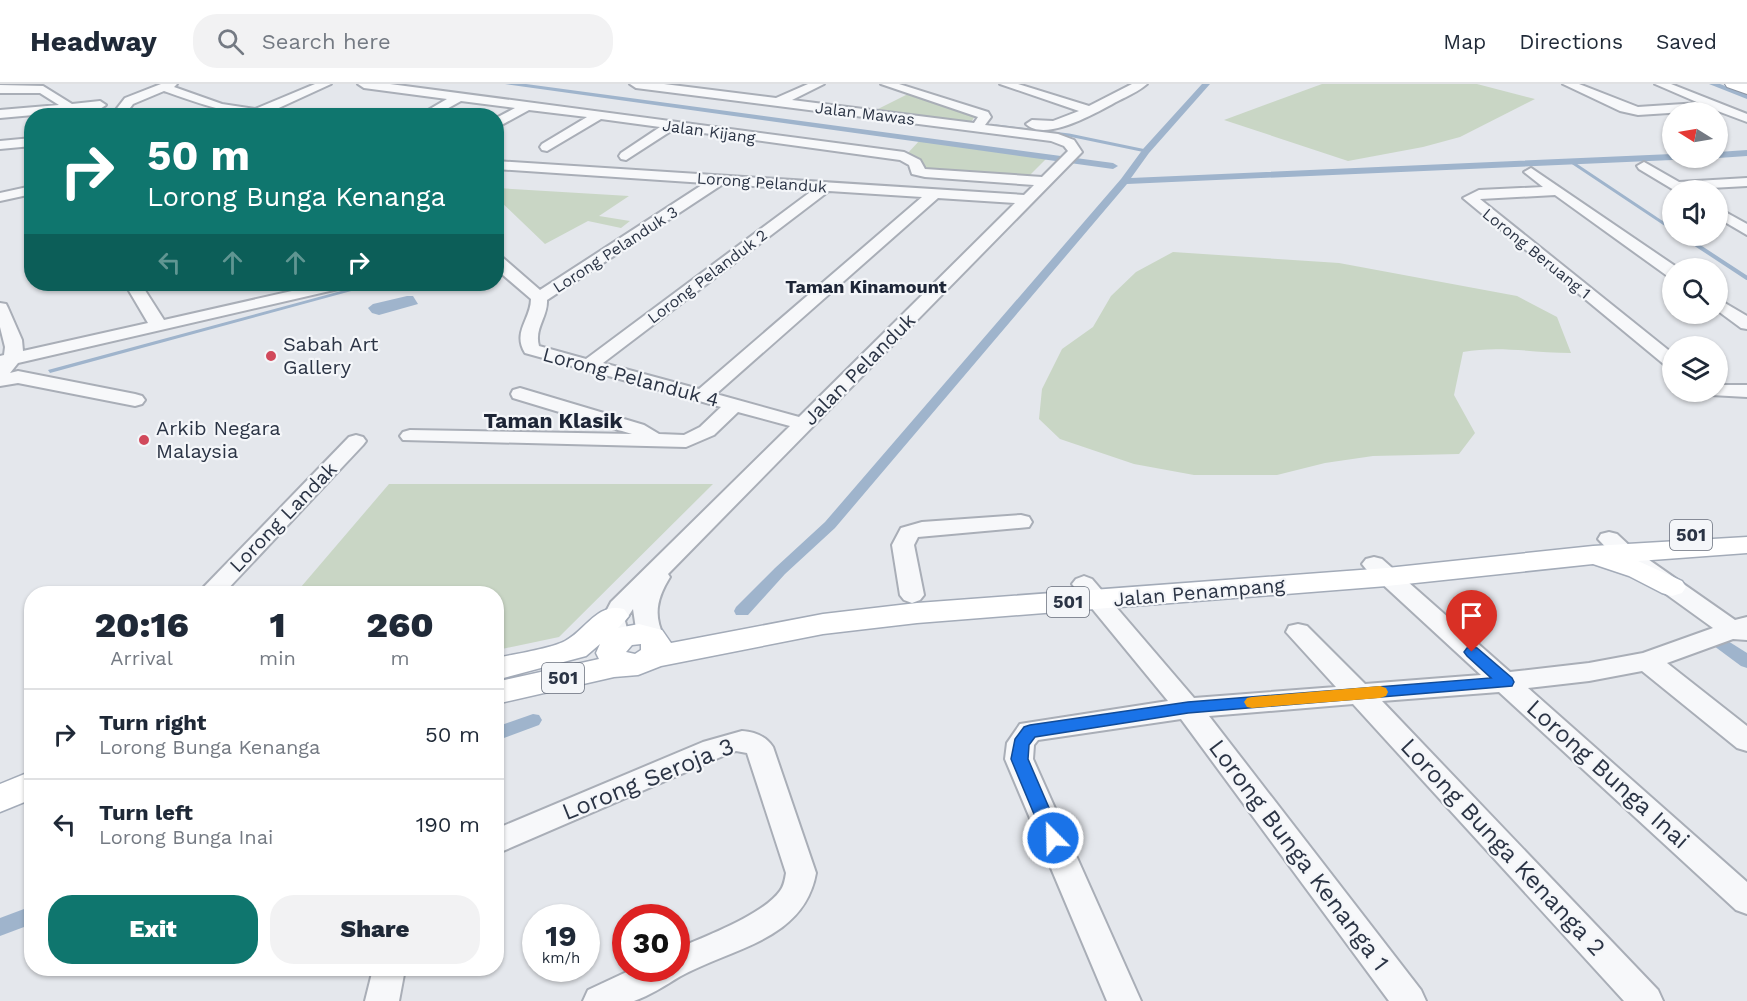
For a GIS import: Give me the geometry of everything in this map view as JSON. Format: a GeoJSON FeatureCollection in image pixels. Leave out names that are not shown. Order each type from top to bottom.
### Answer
{"type":"FeatureCollection","features":[{"type":"Feature","properties":{"kind":"highway"},"geometry":{"type":"LineString","coordinates":[[1733,84],[1747,89]]}},
{"type":"Feature","properties":{"kind":"main road","name":"Jalan Penampang"},"geometry":{"type":"LineString","coordinates":[[504,676],[644,642],[757,627],[824,624],[1090,592],[1380,570],[1619,547],[1747,531]]}},
{"type":"Feature","properties":{"kind":"main road","name":"Jalan Penampang"},"geometry":{"type":"LineString","coordinates":[[1619,547],[1747,545]]}},
{"type":"Feature","properties":{"kind":"main road"},"geometry":{"type":"LineString","coordinates":[[1619,547],[1639,570],[1672,587]]}},
{"type":"Feature","properties":{"kind":"main road","name":"Jalan Penampang"},"geometry":{"type":"LineString","coordinates":[[757,627],[820,607],[912,595],[1090,592]]}},
{"type":"Feature","properties":{"kind":"main road","name":"Jalan Penampang"},"geometry":{"type":"LineString","coordinates":[[504,691],[614,666],[644,642]]}},
{"type":"Feature","properties":{"kind":"main road"},"geometry":{"type":"LineString","coordinates":[[504,667],[575,649],[644,642]]}},
{"type":"Feature","properties":{"kind":"main road"},"geometry":{"type":"LineString","coordinates":[[0,789],[24,784]]}},
{"type":"Feature","properties":{"kind":"main road"},"geometry":{"type":"LineString","coordinates":[[0,799],[24,787]]}},
{"type":"Feature","properties":{"kind":"main road"},"geometry":{"type":"LineString","coordinates":[[0,805],[24,800]]}},
{"type":"Feature","properties":{"kind":"street"},"geometry":{"type":"LineString","coordinates":[[269,108],[325,84]]}},
{"type":"Feature","properties":{"kind":"street","name":"Jalan Kijang"},"geometry":{"type":"LineString","coordinates":[[364,84],[904,156],[915,163],[917,171],[925,173],[1046,182]]}},
{"type":"Feature","properties":{"kind":"street","name":"Jalan Mawas"},"geometry":{"type":"LineString","coordinates":[[636,84],[863,112],[980,123],[1053,136],[1069,143],[1071,157]]}},
{"type":"Feature","properties":{"kind":"street"},"geometry":{"type":"LineString","coordinates":[[698,92],[718,84]]}},
{"type":"Feature","properties":{"kind":"street"},"geometry":{"type":"LineString","coordinates":[[778,102],[818,84]]}},
{"type":"Feature","properties":{"kind":"street"},"geometry":{"type":"LineString","coordinates":[[887,84],[984,115],[986,117],[980,123]]}},
{"type":"Feature","properties":{"kind":"street"},"geometry":{"type":"LineString","coordinates":[[1006,84],[1091,111]]}},
{"type":"Feature","properties":{"kind":"street"},"geometry":{"type":"LineString","coordinates":[[1032,92],[1056,84]]}},
{"type":"Feature","properties":{"kind":"street"},"geometry":{"type":"LineString","coordinates":[[980,123],[1053,125],[1067,122],[1141,84]]}},
{"type":"Feature","properties":{"kind":"street"},"geometry":{"type":"LineString","coordinates":[[1569,84],[1624,108],[1662,112]]}},
{"type":"Feature","properties":{"kind":"street"},"geometry":{"type":"LineString","coordinates":[[1661,84],[1706,102]]}},
{"type":"Feature","properties":{"kind":"street"},"geometry":{"type":"LineString","coordinates":[[123,108],[129,100],[167,85],[226,108]]}},
{"type":"Feature","properties":{"kind":"street"},"geometry":{"type":"LineString","coordinates":[[0,89],[43,90],[66,104],[63,108]]}},
{"type":"Feature","properties":{"kind":"street"},"geometry":{"type":"LineString","coordinates":[[863,112],[906,91]]}},
{"type":"Feature","properties":{"kind":"street"},"geometry":{"type":"LineString","coordinates":[[439,108],[459,97]]}},
{"type":"Feature","properties":{"kind":"street"},"geometry":{"type":"LineString","coordinates":[[63,108],[100,105]]}},
{"type":"Feature","properties":{"kind":"street"},"geometry":{"type":"LineString","coordinates":[[504,119],[527,106]]}},
{"type":"Feature","properties":{"kind":"street"},"geometry":{"type":"LineString","coordinates":[[1728,111],[1747,118]]}},
{"type":"Feature","properties":{"kind":"street"},"geometry":{"type":"LineString","coordinates":[[0,114],[24,112]]}},
{"type":"Feature","properties":{"kind":"street"},"geometry":{"type":"LineString","coordinates":[[547,147],[598,116]]}},
{"type":"Feature","properties":{"kind":"street"},"geometry":{"type":"LineString","coordinates":[[626,156],[670,126]]}},
{"type":"Feature","properties":{"kind":"street"},"geometry":{"type":"LineString","coordinates":[[0,145],[24,143]]}},
{"type":"Feature","properties":{"kind":"street","name":"Jalan Pelanduk"},"geometry":{"type":"LineString","coordinates":[[644,642],[648,597],[653,585],[676,551],[1071,157]]}},
{"type":"Feature","properties":{"kind":"street","name":"Lorong Pelanduk"},"geometry":{"type":"LineString","coordinates":[[504,166],[1028,201]]}},
{"type":"Feature","properties":{"kind":"street"},"geometry":{"type":"LineString","coordinates":[[1644,166],[1667,180]]}},
{"type":"Feature","properties":{"kind":"street"},"geometry":{"type":"LineString","coordinates":[[1531,172],[1662,265]]}},
{"type":"Feature","properties":{"kind":"street","name":"Lorong Pelanduk 3"},"geometry":{"type":"LineString","coordinates":[[539,298],[722,180]]}},
{"type":"Feature","properties":{"kind":"street"},"geometry":{"type":"LineString","coordinates":[[1728,184],[1747,182]]}},
{"type":"Feature","properties":{"kind":"street","name":"Lorong Pelanduk 2"},"geometry":{"type":"LineString","coordinates":[[588,366],[826,187]]}},
{"type":"Feature","properties":{"kind":"street","name":"Lorong Beruang 1"},"geometry":{"type":"LineString","coordinates":[[1556,190],[1479,194],[1470,198],[1662,354]]}},
{"type":"Feature","properties":{"kind":"street"},"geometry":{"type":"LineString","coordinates":[[4,193],[24,191]]}},
{"type":"Feature","properties":{"kind":"street"},"geometry":{"type":"LineString","coordinates":[[702,396],[934,194]]}},
{"type":"Feature","properties":{"kind":"street"},"geometry":{"type":"LineString","coordinates":[[1728,218],[1747,230]]}},
{"type":"Feature","properties":{"kind":"street"},"geometry":{"type":"LineString","coordinates":[[504,267],[539,298]]}},
{"type":"Feature","properties":{"kind":"street"},"geometry":{"type":"LineString","coordinates":[[137,291],[159,326]]}},
{"type":"Feature","properties":{"kind":"street"},"geometry":{"type":"LineString","coordinates":[[274,291],[280,299]]}},
{"type":"Feature","properties":{"kind":"street"},"geometry":{"type":"LineString","coordinates":[[4,363],[313,291]]}},
{"type":"Feature","properties":{"kind":"street","name":"Lorong Pelanduk 4"},"geometry":{"type":"LineString","coordinates":[[539,298],[540,304],[527,328],[527,339],[531,349],[804,424]]}},
{"type":"Feature","properties":{"kind":"street"},"geometry":{"type":"LineString","coordinates":[[0,308],[16,349],[4,363]]}},
{"type":"Feature","properties":{"kind":"street"},"geometry":{"type":"LineString","coordinates":[[1728,311],[1747,324]]}},
{"type":"Feature","properties":{"kind":"street"},"geometry":{"type":"LineString","coordinates":[[0,380],[18,377],[135,400]]}},
{"type":"Feature","properties":{"kind":"street"},"geometry":{"type":"LineString","coordinates":[[1728,391],[1747,392]]}},
{"type":"Feature","properties":{"kind":"street"},"geometry":{"type":"LineString","coordinates":[[520,394],[637,429],[661,441]]}},
{"type":"Feature","properties":{"kind":"street"},"geometry":{"type":"LineString","coordinates":[[410,436],[686,441],[698,438],[735,405]]}},
{"type":"Feature","properties":{"kind":"street","name":"Lorong Landak"},"geometry":{"type":"LineString","coordinates":[[217,586],[356,441]]}},
{"type":"Feature","properties":{"kind":"street"},"geometry":{"type":"LineString","coordinates":[[912,595],[903,544],[909,533],[914,530],[932,528],[1021,522]]}},
{"type":"Feature","properties":{"kind":"street"},"geometry":{"type":"LineString","coordinates":[[1619,547],[1743,629]]}},
{"type":"Feature","properties":{"kind":"street","name":"Jalan Pelanduk"},"geometry":{"type":"LineString","coordinates":[[644,642],[676,551]]}},
{"type":"Feature","properties":{"kind":"street","name":"Lorong Bunga Inai"},"geometry":{"type":"LineString","coordinates":[[1380,570],[1747,901]]}},
{"type":"Feature","properties":{"kind":"street"},"geometry":{"type":"LineString","coordinates":[[1672,587],[1743,629]]}},
{"type":"Feature","properties":{"kind":"street","name":"Lorong Bunga Kenanga 1"},"geometry":{"type":"LineString","coordinates":[[1090,592],[1188,708],[1409,1001]]}},
{"type":"Feature","properties":{"kind":"street"},"geometry":{"type":"LineString","coordinates":[[1124,1001],[1019,759],[1021,743],[1030,731],[1188,708],[1506,682],[1589,672],[1647,661],[1743,629]]}},
{"type":"Feature","properties":{"kind":"street","name":"Lorong Bunga Kenanga 2"},"geometry":{"type":"LineString","coordinates":[[1298,632],[1359,694],[1646,1001]]}},
{"type":"Feature","properties":{"kind":"street"},"geometry":{"type":"LineString","coordinates":[[1647,661],[1747,741]]}},
{"type":"Feature","properties":{"kind":"street","name":"Lorong Seroja 3"},"geometry":{"type":"LineString","coordinates":[[504,839],[713,749],[742,740],[752,742],[759,747],[801,873],[799,888],[790,903],[774,917],[690,957]]}},
{"type":"Feature","properties":{"kind":"street"},"geometry":{"type":"LineString","coordinates":[[382,1001],[387,976]]}},
{"type":"Feature","properties":{"kind":"street"},"geometry":{"type":"LineString","coordinates":[[600,1001],[639,982]]}},
{"type":"Feature","properties":{"kind":"green space"},"geometry":{"type":"Polygon","coordinates":[[[1322,84],[1477,84],[1535,99],[1460,137],[1423,147],[1348,161],[1224,120],[1322,84]]]}},
{"type":"Feature","properties":{"kind":"green space"},"geometry":{"type":"Polygon","coordinates":[[[908,94],[975,116],[970,124],[872,112],[908,94]]]}},
{"type":"Feature","properties":{"kind":"green space"},"geometry":{"type":"Polygon","coordinates":[[[920,140],[1048,157],[1028,177],[934,171],[915,167],[907,154],[920,140]]]}},
{"type":"Feature","properties":{"kind":"green space"},"geometry":{"type":"Polygon","coordinates":[[[504,188],[629,196],[599,216],[630,221],[621,228],[588,221],[545,244],[504,205],[504,188]]]}},
{"type":"Feature","properties":{"kind":"green space"},"geometry":{"type":"Polygon","coordinates":[[[1173,252],[1339,263],[1517,296],[1557,317],[1571,353],[1503,349],[1463,352],[1454,395],[1475,433],[1459,454],[1373,456],[1325,463],[1277,475],[1194,475],[1134,464],[1060,439],[1039,419],[1042,389],[1062,349],[1093,327],[1111,296],[1136,272],[1173,252]]]}},
{"type":"Feature","properties":{"kind":"green space"},"geometry":{"type":"Polygon","coordinates":[[[389,484],[713,484],[559,637],[504,649],[504,586],[302,586],[389,484]]]}},
{"type":"Feature","properties":{"kind":"water"},"geometry":{"type":"Polygon","coordinates":[[[341,291],[351,291],[50,373],[48,370],[341,291]]]}},
{"type":"Feature","properties":{"kind":"water"},"geometry":{"type":"Polygon","coordinates":[[[413,296],[418,304],[379,315],[372,313],[368,308],[373,304],[413,296]]]}},
{"type":"Feature","properties":{"kind":"waterway"},"geometry":{"type":"LineString","coordinates":[[509,84],[1113,166]]}},
{"type":"Feature","properties":{"kind":"waterway"},"geometry":{"type":"LineString","coordinates":[[1124,181],[1146,151],[1206,84]]}},
{"type":"Feature","properties":{"kind":"waterway"},"geometry":{"type":"LineString","coordinates":[[1713,84],[1747,97]]}},
{"type":"Feature","properties":{"kind":"waterway"},"geometry":{"type":"LineString","coordinates":[[996,126],[1069,135],[1146,151]]}},
{"type":"Feature","properties":{"kind":"waterway"},"geometry":{"type":"LineString","coordinates":[[1728,154],[1747,153]]}},
{"type":"Feature","properties":{"kind":"waterway"},"geometry":{"type":"LineString","coordinates":[[1124,181],[1662,157]]}},
{"type":"Feature","properties":{"kind":"waterway"},"geometry":{"type":"LineString","coordinates":[[1573,163],[1662,222]]}},
{"type":"Feature","properties":{"kind":"waterway"},"geometry":{"type":"LineString","coordinates":[[742,611],[780,571],[830,525],[1124,181]]}},
{"type":"Feature","properties":{"kind":"waterway"},"geometry":{"type":"LineString","coordinates":[[1698,246],[1747,278]]}},
{"type":"Feature","properties":{"kind":"waterway"},"geometry":{"type":"LineString","coordinates":[[1720,642],[1747,662]]}},
{"type":"Feature","properties":{"kind":"waterway"},"geometry":{"type":"LineString","coordinates":[[504,731],[533,720]]}},
{"type":"Feature","properties":{"kind":"waterway"},"geometry":{"type":"LineString","coordinates":[[0,927],[24,918]]}},
{"type":"Feature","properties":{"kind":"slow traffic"},"geometry":{"type":"LineString","coordinates":[[1252,702],[1380,692]]}},
{"type":"Feature","properties":{"kind":"place","name":"Sabah Art Gallery"},"geometry":{"type":"Point","coordinates":[271,356]}},
{"type":"Feature","properties":{"kind":"place","name":"Arkib Negara Malaysia"},"geometry":{"type":"Point","coordinates":[144,440]}},
{"type":"Feature","properties":{"kind":"district","name":"Taman Kinamount"},"geometry":{"type":"Point","coordinates":[866,287]}},
{"type":"Feature","properties":{"kind":"district","name":"Taman Klasik"},"geometry":{"type":"Point","coordinates":[553,421]}},
{"type":"Feature","properties":{"kind":"route"},"geometry":{"type":"LineString","coordinates":[[1053,838],[1019,759],[1021,743],[1030,731],[1188,708],[1506,682],[1472,652]]}}]}
